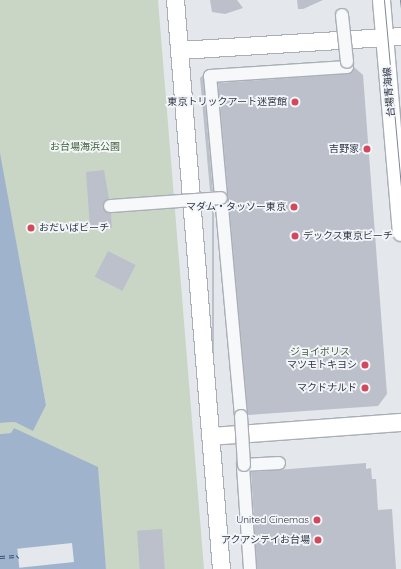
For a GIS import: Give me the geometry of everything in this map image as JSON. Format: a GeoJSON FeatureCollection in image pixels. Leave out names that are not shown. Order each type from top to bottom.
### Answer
{"type":"FeatureCollection","features":[{"type":"Feature","properties":{"kind":"street"},"geometry":{"type":"LineString","coordinates":[[175,0],[221,569]]}},
{"type":"Feature","properties":{"kind":"street","name":"台場青海線"},"geometry":{"type":"LineString","coordinates":[[381,0],[393,36],[401,232]]}},
{"type":"Feature","properties":{"kind":"street"},"geometry":{"type":"LineString","coordinates":[[250,569],[241,416],[210,76],[347,67],[342,15]]}},
{"type":"Feature","properties":{"kind":"street"},"geometry":{"type":"LineString","coordinates":[[179,50],[393,36]]}},
{"type":"Feature","properties":{"kind":"street"},"geometry":{"type":"LineString","coordinates":[[110,206],[221,198]]}},
{"type":"Feature","properties":{"kind":"street"},"geometry":{"type":"LineString","coordinates":[[210,436],[401,422]]}},
{"type":"Feature","properties":{"kind":"street"},"geometry":{"type":"LineString","coordinates":[[244,465],[279,463]]}},
{"type":"Feature","properties":{"kind":"green space","name":"お台場海浜公園"},"geometry":{"type":"Polygon","coordinates":[[[0,0],[158,0],[204,569],[106,569],[104,550],[11,433],[0,434],[0,423],[15,422],[46,405],[0,156],[0,0]]]}},
{"type":"Feature","properties":{"kind":"water"},"geometry":{"type":"Polygon","coordinates":[[[0,153],[46,405],[33,431],[15,422],[0,423],[0,153]]]}},
{"type":"Feature","properties":{"kind":"water"},"geometry":{"type":"Polygon","coordinates":[[[14,428],[98,467],[106,569],[0,569],[0,434],[11,433],[14,428]]]}},
{"type":"Feature","properties":{"kind":"pier"},"geometry":{"type":"Polygon","coordinates":[[[72,543],[74,562],[19,568],[17,549],[72,543]]]}},
{"type":"Feature","properties":{"kind":"building"},"geometry":{"type":"Polygon","coordinates":[[[210,0],[237,0],[243,8],[225,14],[212,12],[210,0]]]}},
{"type":"Feature","properties":{"kind":"building"},"geometry":{"type":"Polygon","coordinates":[[[297,0],[323,0],[303,9],[298,9],[297,0]]]}},
{"type":"Feature","properties":{"kind":"building","name":"デックス東京ビーチ"},"geometry":{"type":"Polygon","coordinates":[[[354,67],[363,75],[387,394],[378,406],[248,415],[218,83],[347,74],[354,67]]]}},
{"type":"Feature","properties":{"kind":"building"},"geometry":{"type":"Polygon","coordinates":[[[203,75],[213,191],[210,191],[200,78],[203,75]]]}},
{"type":"Feature","properties":{"kind":"building"},"geometry":{"type":"Polygon","coordinates":[[[104,170],[109,199],[103,207],[111,213],[112,228],[90,229],[86,172],[104,170]]]}},
{"type":"Feature","properties":{"kind":"building"},"geometry":{"type":"Polygon","coordinates":[[[212,206],[214,206],[214,409],[212,409],[212,206]]]}},
{"type":"Feature","properties":{"kind":"building"},"geometry":{"type":"Polygon","coordinates":[[[108,251],[136,265],[122,291],[95,277],[108,251]]]}},
{"type":"Feature","properties":{"kind":"building","name":"アクアシテイお台場"},"geometry":{"type":"Polygon","coordinates":[[[366,463],[366,469],[371,468],[372,479],[376,479],[378,510],[392,509],[396,569],[257,569],[251,472],[366,463]]]}},
{"type":"Feature","properties":{"kind":"building"},"geometry":{"type":"Polygon","coordinates":[[[162,529],[165,569],[140,569],[137,531],[162,529]]]}},
{"type":"Feature","properties":{"kind":"ferry route"},"geometry":{"type":"LineString","coordinates":[[0,556],[16,555],[19,558]]}},
{"type":"Feature","properties":{"kind":"ferry route"},"geometry":{"type":"LineString","coordinates":[[0,558],[17,557]]}},
{"type":"Feature","properties":{"kind":"tram line"},"geometry":{"type":"LineString","coordinates":[[384,0],[401,187]]}},
{"type":"Feature","properties":{"kind":"tram line"},"geometry":{"type":"LineString","coordinates":[[400,0],[401,8]]}},
{"type":"Feature","properties":{"kind":"place","name":"東京トリックアート迷宮館"},"geometry":{"type":"Point","coordinates":[295,102]}},
{"type":"Feature","properties":{"kind":"place","name":"吉野家"},"geometry":{"type":"Point","coordinates":[367,149]}},
{"type":"Feature","properties":{"kind":"place","name":"マダム・タッソー東京"},"geometry":{"type":"Point","coordinates":[294,207]}},
{"type":"Feature","properties":{"kind":"place","name":"おだいばビーチ"},"geometry":{"type":"Point","coordinates":[31,228]}},
{"type":"Feature","properties":{"kind":"place","name":"デックス東京ビーチ"},"geometry":{"type":"Point","coordinates":[295,236]}},
{"type":"Feature","properties":{"kind":"place","name":"マツモトキヨシ"},"geometry":{"type":"Point","coordinates":[365,365]}},
{"type":"Feature","properties":{"kind":"place","name":"マクドナルド"},"geometry":{"type":"Point","coordinates":[365,388]}},
{"type":"Feature","properties":{"kind":"place","name":"United Cinemas"},"geometry":{"type":"Point","coordinates":[317,520]}},
{"type":"Feature","properties":{"kind":"place","name":"アクアシテイお台場"},"geometry":{"type":"Point","coordinates":[318,540]}},
{"type":"Feature","properties":{"kind":"park label","name":"ジョイポリス"},"geometry":{"type":"Point","coordinates":[320,352]}}]}
